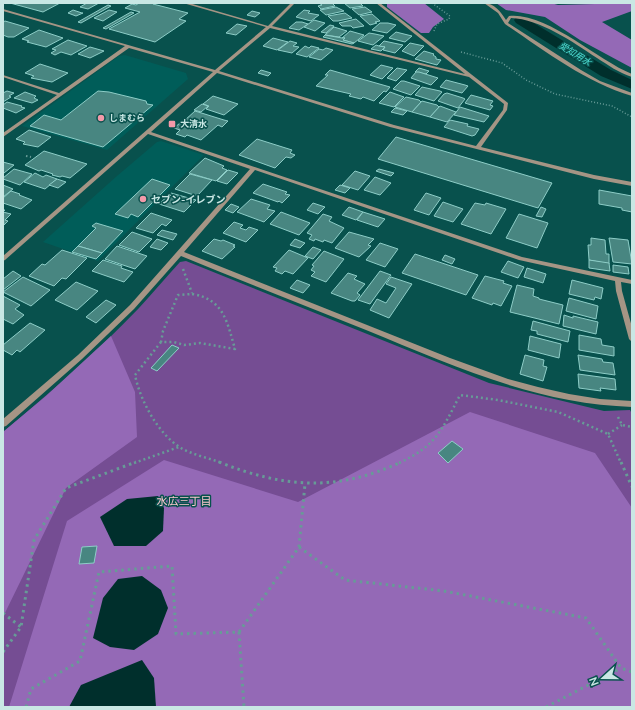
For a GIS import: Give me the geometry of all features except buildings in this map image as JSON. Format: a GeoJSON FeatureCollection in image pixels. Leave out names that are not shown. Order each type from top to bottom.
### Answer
{"type":"FeatureCollection","features":[{"type":"Feature","properties":{"kind":"street"},"geometry":{"type":"LineString","coordinates":[[186,3],[269,27],[469,76]]}},
{"type":"Feature","properties":{"kind":"street"},"geometry":{"type":"LineString","coordinates":[[3,259],[215,72],[269,27],[293,3]]}},
{"type":"Feature","properties":{"kind":"street"},"geometry":{"type":"LineString","coordinates":[[378,3],[506,104],[505,110],[478,147]]}},
{"type":"Feature","properties":{"kind":"street"},"geometry":{"type":"LineString","coordinates":[[486,3],[499,12],[506,23],[579,71],[598,82],[632,95]]}},
{"type":"Feature","properties":{"kind":"street"},"geometry":{"type":"LineString","coordinates":[[3,10],[128,46],[392,126],[594,177],[632,184]]}},
{"type":"Feature","properties":{"kind":"street"},"geometry":{"type":"LineString","coordinates":[[506,23],[510,17],[518,16],[541,24],[620,71],[632,76]]}},
{"type":"Feature","properties":{"kind":"street"},"geometry":{"type":"LineString","coordinates":[[3,135],[128,46]]}},
{"type":"Feature","properties":{"kind":"street"},"geometry":{"type":"LineString","coordinates":[[3,76],[59,94]]}},
{"type":"Feature","properties":{"kind":"street"},"geometry":{"type":"LineString","coordinates":[[147,132],[521,259],[632,282]]}},
{"type":"Feature","properties":{"kind":"street"},"geometry":{"type":"LineString","coordinates":[[3,424],[80,357],[132,307],[254,168]]}},
{"type":"Feature","properties":{"kind":"street"},"geometry":{"type":"LineString","coordinates":[[180,253],[455,363],[529,388],[611,404],[632,404]]}},
{"type":"Feature","properties":{"kind":"street"},"geometry":{"type":"LineString","coordinates":[[618,280],[619,291],[632,339]]}},
{"type":"Feature","properties":{"kind":"path"},"geometry":{"type":"LineString","coordinates":[[432,3],[450,16],[449,19],[435,25],[435,34]]}},
{"type":"Feature","properties":{"kind":"path"},"geometry":{"type":"LineString","coordinates":[[458,50],[502,63],[526,80],[555,94],[612,106],[632,117]]}},
{"type":"Feature","properties":{"kind":"path"},"geometry":{"type":"LineString","coordinates":[[26,156],[31,157]]}},
{"type":"Feature","properties":{"kind":"path"},"geometry":{"type":"LineString","coordinates":[[183,269],[192,293]]}},
{"type":"Feature","properties":{"kind":"path"},"geometry":{"type":"LineString","coordinates":[[161,342],[174,342],[184,345],[200,343],[235,349],[220,306],[205,295],[192,293],[178,295],[163,331],[161,342],[135,375],[136,386],[150,413],[179,447],[267,480],[305,484],[355,479],[382,470],[422,451],[438,436],[460,396],[498,400],[558,412],[608,434],[632,487]]}},
{"type":"Feature","properties":{"kind":"path"},"geometry":{"type":"LineString","coordinates":[[608,434],[622,425]]}},
{"type":"Feature","properties":{"kind":"path"},"geometry":{"type":"LineString","coordinates":[[3,652],[21,627],[34,540],[66,488],[179,447]]}},
{"type":"Feature","properties":{"kind":"path"},"geometry":{"type":"LineString","coordinates":[[244,707],[239,632],[299,547],[305,484]]}},
{"type":"Feature","properties":{"kind":"path"},"geometry":{"type":"LineString","coordinates":[[299,547],[345,580],[444,591],[586,618],[621,668],[632,672]]}},
{"type":"Feature","properties":{"kind":"path"},"geometry":{"type":"LineString","coordinates":[[26,707],[31,689],[80,661],[99,572],[172,566],[176,634],[239,632]]}},
{"type":"Feature","properties":{"kind":"path"},"geometry":{"type":"LineString","coordinates":[[3,613],[21,627]]}},
{"type":"Feature","properties":{"kind":"path"},"geometry":{"type":"LineString","coordinates":[[546,707],[621,668]]}},
{"type":"Feature","properties":{"kind":"shaded area"},"geometry":{"type":"Polygon","coordinates":[[[387,3],[424,3],[444,19],[433,27],[429,33],[421,33],[387,7],[387,3]]]}},
{"type":"Feature","properties":{"kind":"shaded area"},"geometry":{"type":"Polygon","coordinates":[[[496,3],[551,3],[558,5],[631,3],[632,11],[602,22],[632,40],[632,68],[580,40],[545,17],[506,10],[496,3]]]}},
{"type":"Feature","properties":{"kind":"shaded area"},"geometry":{"type":"Polygon","coordinates":[[[125,55],[186,73],[188,79],[107,150],[22,126],[119,56],[125,55]]]}},
{"type":"Feature","properties":{"kind":"shaded area"},"geometry":{"type":"Polygon","coordinates":[[[161,141],[204,155],[98,261],[43,242],[117,176],[157,142],[161,141]]]}},
{"type":"Feature","properties":{"kind":"shaded area"},"geometry":{"type":"Polygon","coordinates":[[[186,261],[489,383],[604,411],[630,410],[632,414],[632,707],[3,707],[3,432],[90,356],[139,308],[180,262],[186,261]]]}},
{"type":"Feature","properties":{"kind":"shaded area"},"geometry":{"type":"Polygon","coordinates":[[[111,336],[135,392],[137,437],[66,488],[3,617],[3,432],[46,396],[111,336]]]}},
{"type":"Feature","properties":{"kind":"shaded area"},"geometry":{"type":"Polygon","coordinates":[[[470,412],[595,453],[632,508],[632,707],[9,707],[67,521],[164,460],[298,502],[470,412]]]}},
{"type":"Feature","properties":{"kind":"shaded area"},"geometry":{"type":"Polygon","coordinates":[[[158,496],[164,508],[163,531],[146,546],[114,546],[100,517],[127,499],[158,496]]]}},
{"type":"Feature","properties":{"kind":"shaded area"},"geometry":{"type":"Polygon","coordinates":[[[142,576],[161,590],[168,608],[158,634],[134,650],[110,647],[93,638],[103,598],[118,579],[142,576]]]}},
{"type":"Feature","properties":{"kind":"shaded area"},"geometry":{"type":"Polygon","coordinates":[[[142,660],[154,678],[156,707],[69,707],[81,685],[142,660]]]}},
{"type":"Feature","properties":{"kind":"waterway","name":"愛知用水"},"geometry":{"type":"LineString","coordinates":[[520,20],[606,73],[632,85]]}},
{"type":"Feature","properties":{"kind":"place","name":"しまむら"},"geometry":{"type":"Point","coordinates":[101,118]}},
{"type":"Feature","properties":{"kind":"place","name":"大清水"},"geometry":{"type":"Point","coordinates":[172,124]}},
{"type":"Feature","properties":{"kind":"place","name":"セブン-イレブン"},"geometry":{"type":"Point","coordinates":[143,199]}},
{"type":"Feature","properties":{"kind":"district","name":"水広三丁目"},"geometry":{"type":"Point","coordinates":[184,501]}}]}
